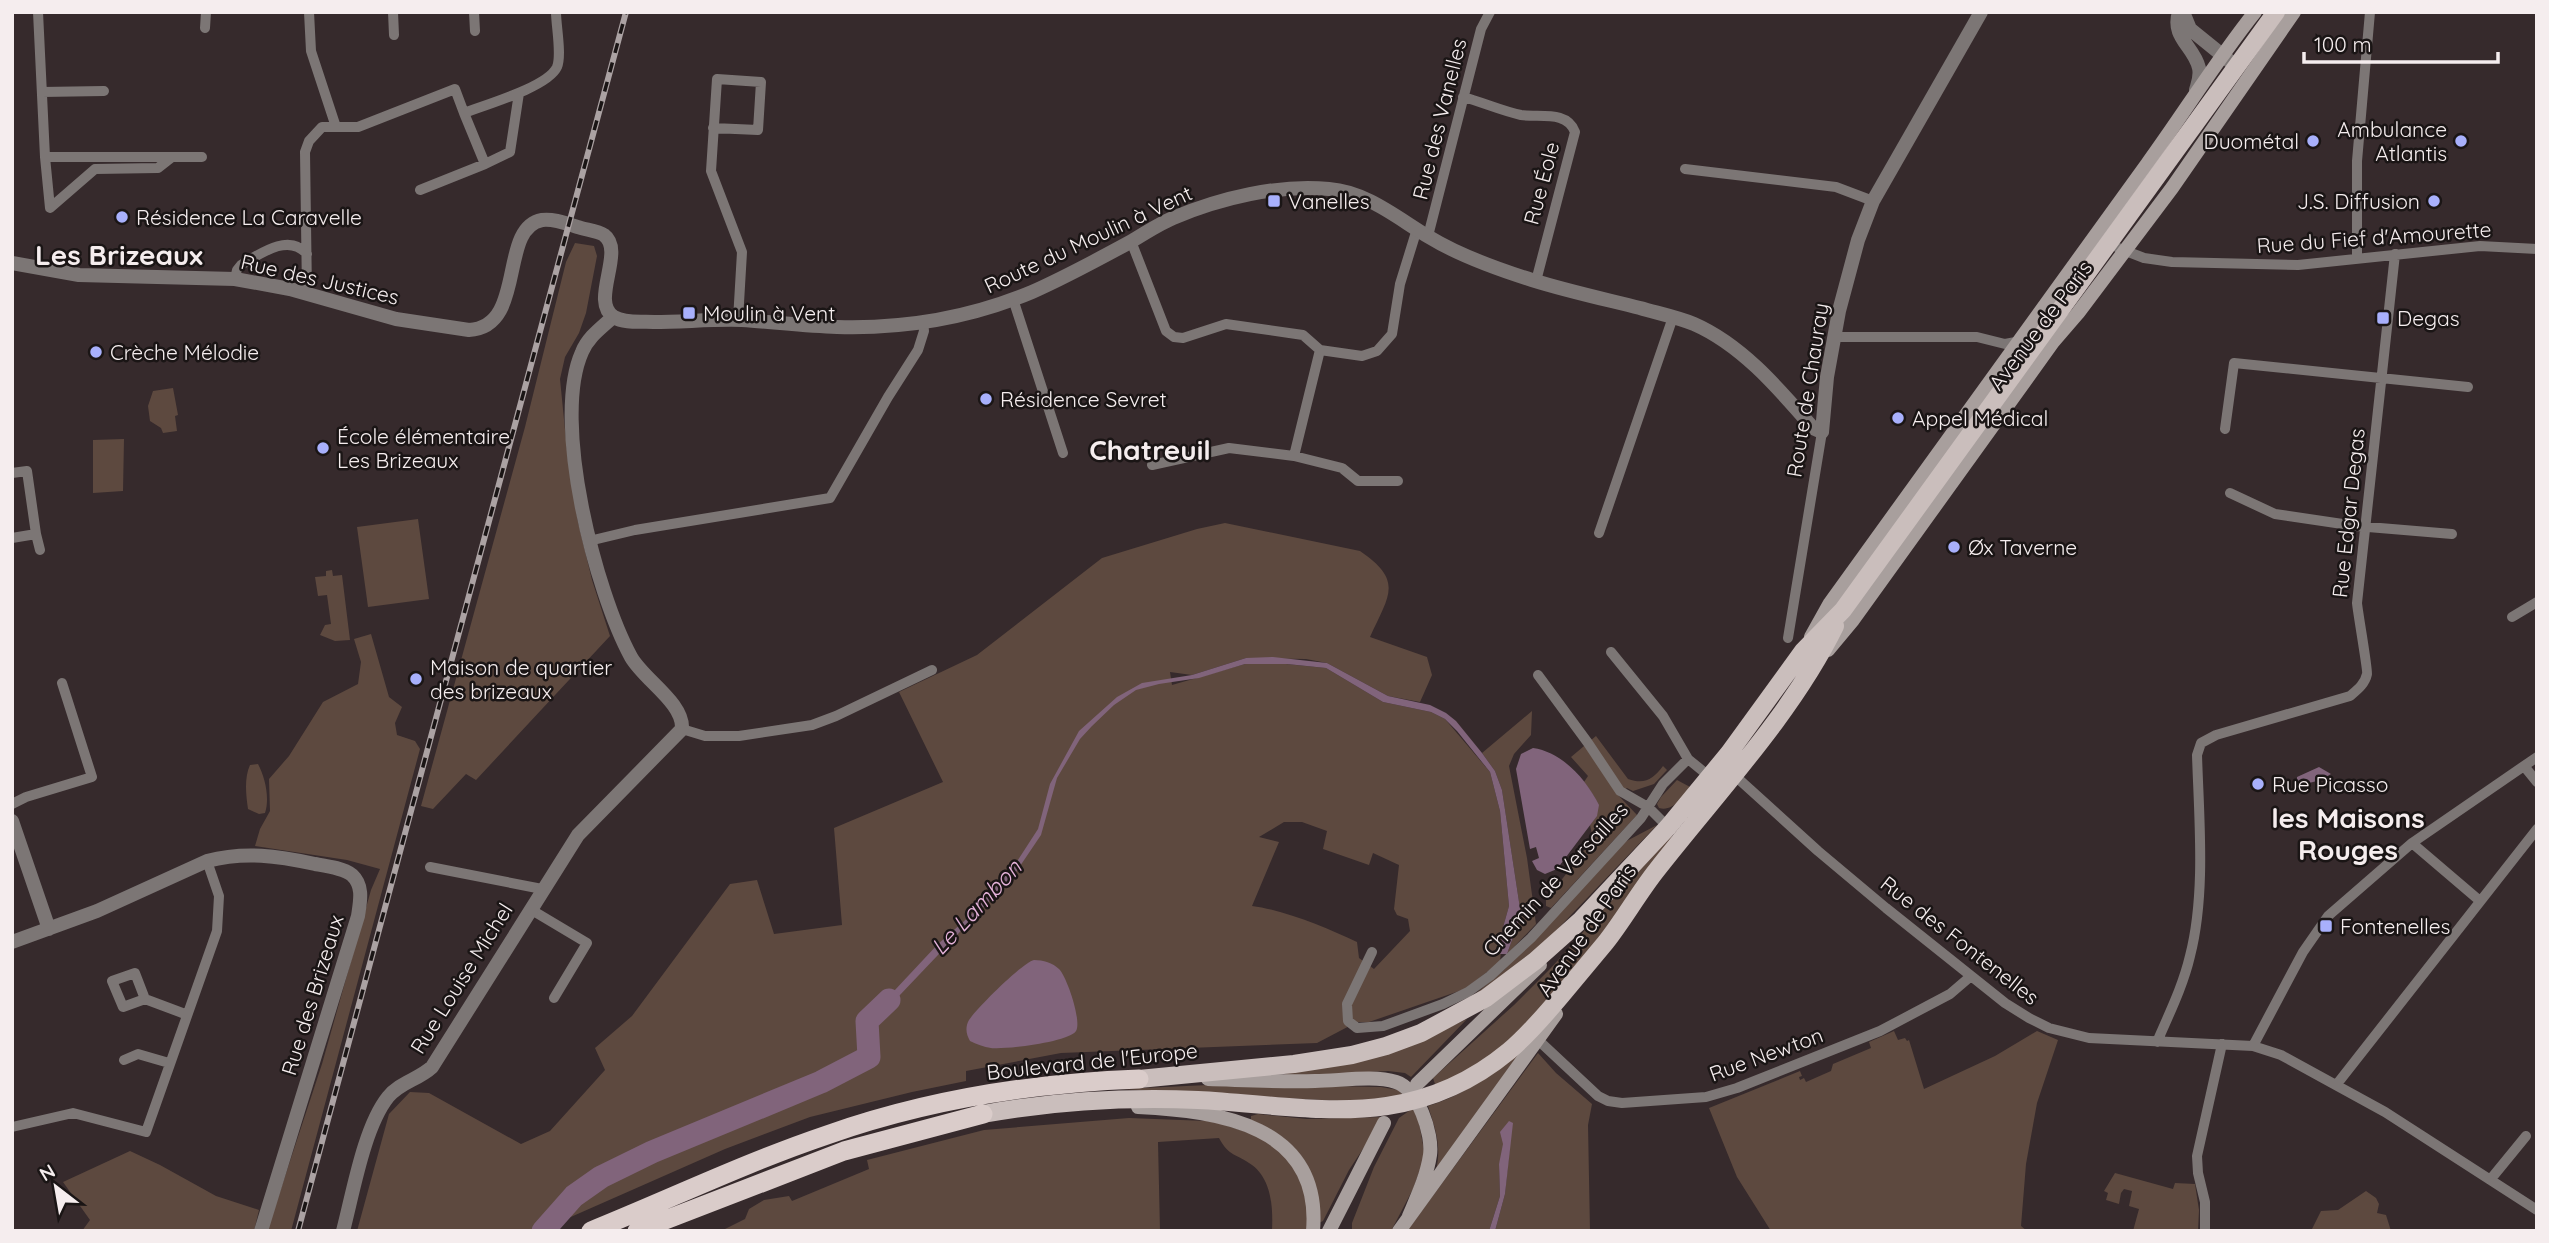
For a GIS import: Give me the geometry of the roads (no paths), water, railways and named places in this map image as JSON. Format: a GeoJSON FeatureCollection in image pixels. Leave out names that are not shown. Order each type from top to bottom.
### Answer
{"type":"FeatureCollection","features":[{"type":"Feature","properties":{"kind":"highway","name":"Boulevard de l'Europe"},"geometry":{"type":"LineString","coordinates":[[592,1231],[827,1135],[887,1117],[992,1094],[1100,1080],[1139,1079]]}},
{"type":"Feature","properties":{"kind":"highway","name":"Boulevard de l'Europe"},"geometry":{"type":"LineString","coordinates":[[637,1231],[844,1151],[983,1114]]}},
{"type":"Feature","properties":{"kind":"main road","name":"Avenue de Paris"},"geometry":{"type":"LineString","coordinates":[[1810,656],[1830,603],[2021,341],[2096,232],[2150,160],[2196,90],[2255,12]]}},
{"type":"Feature","properties":{"kind":"main road","name":"Avenue de Paris"},"geometry":{"type":"LineString","coordinates":[[1399,1231],[1654,874],[1733,774],[1810,656],[2276,12]]}},
{"type":"Feature","properties":{"kind":"main road","name":"Avenue de Paris"},"geometry":{"type":"LineString","coordinates":[[1417,1092],[1541,965],[1668,827],[1810,656],[1853,620],[2053,342],[2172,188],[2294,12]]}},
{"type":"Feature","properties":{"kind":"main road","name":"Boulevard de l'Europe"},"geometry":{"type":"LineString","coordinates":[[1139,1079],[1294,1064],[1352,1055],[1386,1046],[1421,1032],[1486,998],[1535,961],[1581,920]]}},
{"type":"Feature","properties":{"kind":"main road","name":"Boulevard de l'Europe"},"geometry":{"type":"LineString","coordinates":[[983,1114],[1106,1098],[1362,1109],[1417,1092],[1455,1087],[1509,1051],[1606,941]]}},
{"type":"Feature","properties":{"kind":"main road"},"geometry":{"type":"LineString","coordinates":[[1139,1079],[1392,1081],[1417,1092],[1429,1139],[1430,1156],[1409,1216]]}},
{"type":"Feature","properties":{"kind":"main road"},"geometry":{"type":"LineString","coordinates":[[983,1114],[1107,1105],[1210,1114],[1241,1122],[1276,1140],[1298,1162],[1311,1194],[1313,1231]]}},
{"type":"Feature","properties":{"kind":"main road"},"geometry":{"type":"LineString","coordinates":[[1329,1231],[1384,1123]]}},
{"type":"Feature","properties":{"kind":"street"},"geometry":{"type":"LineString","coordinates":[[38,12],[44,157],[50,208],[95,169],[158,168],[173,157]]}},
{"type":"Feature","properties":{"kind":"street"},"geometry":{"type":"LineString","coordinates":[[205,28],[206,12]]}},
{"type":"Feature","properties":{"kind":"street"},"geometry":{"type":"LineString","coordinates":[[309,12],[311,51],[336,127]]}},
{"type":"Feature","properties":{"kind":"street"},"geometry":{"type":"LineString","coordinates":[[393,12],[394,35]]}},
{"type":"Feature","properties":{"kind":"street"},"geometry":{"type":"LineString","coordinates":[[474,12],[475,31]]}},
{"type":"Feature","properties":{"kind":"street"},"geometry":{"type":"LineString","coordinates":[[464,113],[519,93],[551,75],[559,60],[556,12]]}},
{"type":"Feature","properties":{"kind":"street","name":"Rue des Vanelles"},"geometry":{"type":"LineString","coordinates":[[1320,350],[1362,355],[1377,351],[1392,334],[1400,284],[1422,233],[1481,29],[1490,12]]}},
{"type":"Feature","properties":{"kind":"street","name":"Route de Chauray"},"geometry":{"type":"LineString","coordinates":[[1788,638],[1822,432],[1834,337],[1858,240],[1873,201],[1981,12]]}},
{"type":"Feature","properties":{"kind":"street"},"geometry":{"type":"LineString","coordinates":[[2181,12],[2190,29],[2250,76]]}},
{"type":"Feature","properties":{"kind":"street"},"geometry":{"type":"LineString","coordinates":[[2181,12],[2176,25],[2178,34],[2199,67],[2196,90]]}},
{"type":"Feature","properties":{"kind":"street"},"geometry":{"type":"LineString","coordinates":[[2357,258],[2357,160],[2370,12]]}},
{"type":"Feature","properties":{"kind":"street"},"geometry":{"type":"LineString","coordinates":[[713,128],[758,130],[761,82],[717,79],[713,128],[711,171],[742,252],[738,320]]}},
{"type":"Feature","properties":{"kind":"street"},"geometry":{"type":"LineString","coordinates":[[307,293],[305,152],[309,141],[323,127],[358,127],[455,89],[485,163]]}},
{"type":"Feature","properties":{"kind":"street"},"geometry":{"type":"LineString","coordinates":[[42,92],[104,91]]}},
{"type":"Feature","properties":{"kind":"street"},"geometry":{"type":"LineString","coordinates":[[420,190],[510,152],[519,93]]}},
{"type":"Feature","properties":{"kind":"street","name":"Rue Éole"},"geometry":{"type":"LineString","coordinates":[[1463,97],[1523,115],[1543,114],[1572,125],[1574,132],[1536,281]]}},
{"type":"Feature","properties":{"kind":"street"},"geometry":{"type":"LineString","coordinates":[[44,157],[202,157]]}},
{"type":"Feature","properties":{"kind":"street"},"geometry":{"type":"LineString","coordinates":[[1685,169],[1836,187],[1873,201]]}},
{"type":"Feature","properties":{"kind":"street","name":"Route du Moulin à Vent"},"geometry":{"type":"LineString","coordinates":[[613,317],[639,321],[738,320],[838,327],[923,322],[981,311],[1013,299],[1092,263],[1172,218],[1184,214],[1230,199],[1289,189],[1328,188],[1366,198],[1422,233],[1493,267],[1693,324],[1726,342],[1755,366],[1813,428],[1822,432]]}},
{"type":"Feature","properties":{"kind":"street","name":"Rue des Justices"},"geometry":{"type":"LineString","coordinates":[[12,263],[79,275],[235,279],[307,293],[396,319],[481,330],[491,324],[501,311],[525,233],[534,223],[549,220],[591,230],[606,237],[611,245],[607,307],[613,317]]}},
{"type":"Feature","properties":{"kind":"street","name":"Rue du Fief d'Amourette"},"geometry":{"type":"LineString","coordinates":[[2096,232],[2123,252],[2172,262],[2298,265],[2480,246],[2537,249]]}},
{"type":"Feature","properties":{"kind":"street"},"geometry":{"type":"LineString","coordinates":[[1131,241],[1166,331],[1174,337],[1183,338],[1226,324],[1303,335],[1320,350],[1294,456]]}},
{"type":"Feature","properties":{"kind":"street"},"geometry":{"type":"LineString","coordinates":[[235,279],[241,265],[279,246],[289,243],[297,245],[307,254]]}},
{"type":"Feature","properties":{"kind":"street","name":"Rue Edgar Degas"},"geometry":{"type":"LineString","coordinates":[[2157,1042],[2183,979],[2195,932],[2198,884],[2197,755],[2202,743],[2216,735],[2350,696],[2362,685],[2368,672],[2357,603],[2395,254]]}},
{"type":"Feature","properties":{"kind":"street"},"geometry":{"type":"LineString","coordinates":[[1013,299],[1063,453]]}},
{"type":"Feature","properties":{"kind":"street"},"geometry":{"type":"LineString","coordinates":[[613,317],[589,339],[576,369],[570,408],[576,471],[589,541],[625,646],[645,677],[674,705],[682,720],[682,729],[705,736],[739,736],[812,724],[836,716],[932,670]]}},
{"type":"Feature","properties":{"kind":"street"},"geometry":{"type":"LineString","coordinates":[[1599,533],[1673,317]]}},
{"type":"Feature","properties":{"kind":"street"},"geometry":{"type":"LineString","coordinates":[[589,541],[635,530],[830,498],[918,350],[924,331],[923,322]]}},
{"type":"Feature","properties":{"kind":"street"},"geometry":{"type":"LineString","coordinates":[[1834,337],[1977,337],[2005,344],[2021,341]]}},
{"type":"Feature","properties":{"kind":"street"},"geometry":{"type":"LineString","coordinates":[[2225,429],[2234,363],[2468,387]]}},
{"type":"Feature","properties":{"kind":"street"},"geometry":{"type":"LineString","coordinates":[[1152,465],[1228,448],[1294,456],[1342,468],[1358,481],[1398,481]]}},
{"type":"Feature","properties":{"kind":"street"},"geometry":{"type":"LineString","coordinates":[[12,473],[27,471],[40,551]]}},
{"type":"Feature","properties":{"kind":"street"},"geometry":{"type":"LineString","coordinates":[[2230,493],[2275,514],[2452,534]]}},
{"type":"Feature","properties":{"kind":"street"},"geometry":{"type":"LineString","coordinates":[[12,538],[36,534]]}},
{"type":"Feature","properties":{"kind":"street"},"geometry":{"type":"LineString","coordinates":[[2512,617],[2537,603]]}},
{"type":"Feature","properties":{"kind":"street"},"geometry":{"type":"LineString","coordinates":[[1611,652],[1664,716],[1688,759],[1710,777]]}},
{"type":"Feature","properties":{"kind":"street"},"geometry":{"type":"LineString","coordinates":[[1538,675],[1620,791],[1648,807],[1668,827]]}},
{"type":"Feature","properties":{"kind":"street"},"geometry":{"type":"LineString","coordinates":[[12,804],[26,797],[92,778],[62,683]]}},
{"type":"Feature","properties":{"kind":"street","name":"Rue Louise Michel"},"geometry":{"type":"LineString","coordinates":[[343,1231],[366,1146],[379,1111],[398,1087],[425,1074],[432,1067],[542,888],[586,825],[682,729]]}},
{"type":"Feature","properties":{"kind":"street"},"geometry":{"type":"LineString","coordinates":[[2253,1046],[2303,952],[2328,916],[2412,843],[2537,757]]}},
{"type":"Feature","properties":{"kind":"street","name":"Chemin de Versailles"},"geometry":{"type":"LineString","coordinates":[[1372,952],[1345,1009],[1348,1021],[1357,1028],[1383,1026],[1468,992],[1510,959],[1641,818],[1663,784],[1688,759]]}},
{"type":"Feature","properties":{"kind":"street"},"geometry":{"type":"LineString","coordinates":[[2524,766],[2537,782]]}},
{"type":"Feature","properties":{"kind":"street","name":"Rue des Fontenelles"},"geometry":{"type":"LineString","coordinates":[[1733,774],[1818,851],[1971,976],[2005,1003],[2049,1028],[2089,1038],[2253,1046],[2281,1055],[2337,1084],[2420,1134],[2537,1210]]}},
{"type":"Feature","properties":{"kind":"street"},"geometry":{"type":"LineString","coordinates":[[12,821],[50,929]]}},
{"type":"Feature","properties":{"kind":"street"},"geometry":{"type":"LineString","coordinates":[[2337,1084],[2537,829]]}},
{"type":"Feature","properties":{"kind":"street"},"geometry":{"type":"LineString","coordinates":[[2412,843],[2480,901]]}},
{"type":"Feature","properties":{"kind":"street","name":"Rue des Brizeaux"},"geometry":{"type":"LineString","coordinates":[[12,942],[134,895],[207,861],[226,856],[275,856],[324,866],[351,875],[361,893],[358,916],[261,1231]]}},
{"type":"Feature","properties":{"kind":"street"},"geometry":{"type":"LineString","coordinates":[[12,1127],[74,1113],[146,1132],[217,931],[219,897],[207,861]]}},
{"type":"Feature","properties":{"kind":"street","name":"Rue Louise Michel"},"geometry":{"type":"LineString","coordinates":[[430,867],[542,888]]}},
{"type":"Feature","properties":{"kind":"street"},"geometry":{"type":"LineString","coordinates":[[530,909],[587,943],[554,998]]}},
{"type":"Feature","properties":{"kind":"street","name":"Rue Newton"},"geometry":{"type":"LineString","coordinates":[[1537,1039],[1598,1096],[1608,1101],[1622,1103],[1706,1097],[1770,1076],[1880,1031],[1950,994],[1971,976]]}},
{"type":"Feature","properties":{"kind":"street"},"geometry":{"type":"LineString","coordinates":[[145,999],[186,1014]]}},
{"type":"Feature","properties":{"kind":"street"},"geometry":{"type":"LineString","coordinates":[[2205,1231],[2206,1202],[2197,1156],[2222,1044]]}},
{"type":"Feature","properties":{"kind":"street"},"geometry":{"type":"LineString","coordinates":[[124,1060],[138,1054],[169,1063]]}},
{"type":"Feature","properties":{"kind":"street"},"geometry":{"type":"LineString","coordinates":[[2490,1180],[2526,1136]]}},
{"type":"Feature","properties":{"kind":"waterway","name":"Le Lambon"},"geometry":{"type":"LineString","coordinates":[[543,1231],[574,1196],[601,1177],[652,1152],[821,1082],[869,1057],[867,1021],[889,1000]]}},
{"type":"Feature","properties":{"kind":"railway"},"geometry":{"type":"LineString","coordinates":[[298,1231],[626,12]]}},
{"type":"Feature","properties":{"kind":"place","name":"Duométal"},"geometry":{"type":"Point","coordinates":[2313,141]}},
{"type":"Feature","properties":{"kind":"place","name":"Ambulance Atlantis"},"geometry":{"type":"Point","coordinates":[2461,141]}},
{"type":"Feature","properties":{"kind":"place","name":"Vanelles"},"geometry":{"type":"Point","coordinates":[1274,201]}},
{"type":"Feature","properties":{"kind":"place","name":"J.S. Diffusion"},"geometry":{"type":"Point","coordinates":[2434,201]}},
{"type":"Feature","properties":{"kind":"place","name":"Résidence La Caravelle"},"geometry":{"type":"Point","coordinates":[122,217]}},
{"type":"Feature","properties":{"kind":"place","name":"Moulin à Vent"},"geometry":{"type":"Point","coordinates":[689,313]}},
{"type":"Feature","properties":{"kind":"place","name":"Degas"},"geometry":{"type":"Point","coordinates":[2383,318]}},
{"type":"Feature","properties":{"kind":"place","name":"Crèche Mélodie"},"geometry":{"type":"Point","coordinates":[96,352]}},
{"type":"Feature","properties":{"kind":"place","name":"Résidence Sevret"},"geometry":{"type":"Point","coordinates":[986,399]}},
{"type":"Feature","properties":{"kind":"place","name":"Appel Médical"},"geometry":{"type":"Point","coordinates":[1898,418]}},
{"type":"Feature","properties":{"kind":"place","name":"École élémentaire Les Brizeaux"},"geometry":{"type":"Point","coordinates":[323,448]}},
{"type":"Feature","properties":{"kind":"place","name":"Øx Taverne"},"geometry":{"type":"Point","coordinates":[1954,547]}},
{"type":"Feature","properties":{"kind":"place","name":"Maison de quartier des brizeaux"},"geometry":{"type":"Point","coordinates":[416,679]}},
{"type":"Feature","properties":{"kind":"place","name":"Rue Picasso"},"geometry":{"type":"Point","coordinates":[2258,784]}},
{"type":"Feature","properties":{"kind":"place","name":"Fontenelles"},"geometry":{"type":"Point","coordinates":[2326,926]}},
{"type":"Feature","properties":{"kind":"district","name":"Les Brizeaux"},"geometry":{"type":"Point","coordinates":[119,254]}},
{"type":"Feature","properties":{"kind":"district","name":"Chatreuil"},"geometry":{"type":"Point","coordinates":[1150,449]}},
{"type":"Feature","properties":{"kind":"district","name":"les Maisons Rouges"},"geometry":{"type":"Point","coordinates":[2348,833]}}]}
